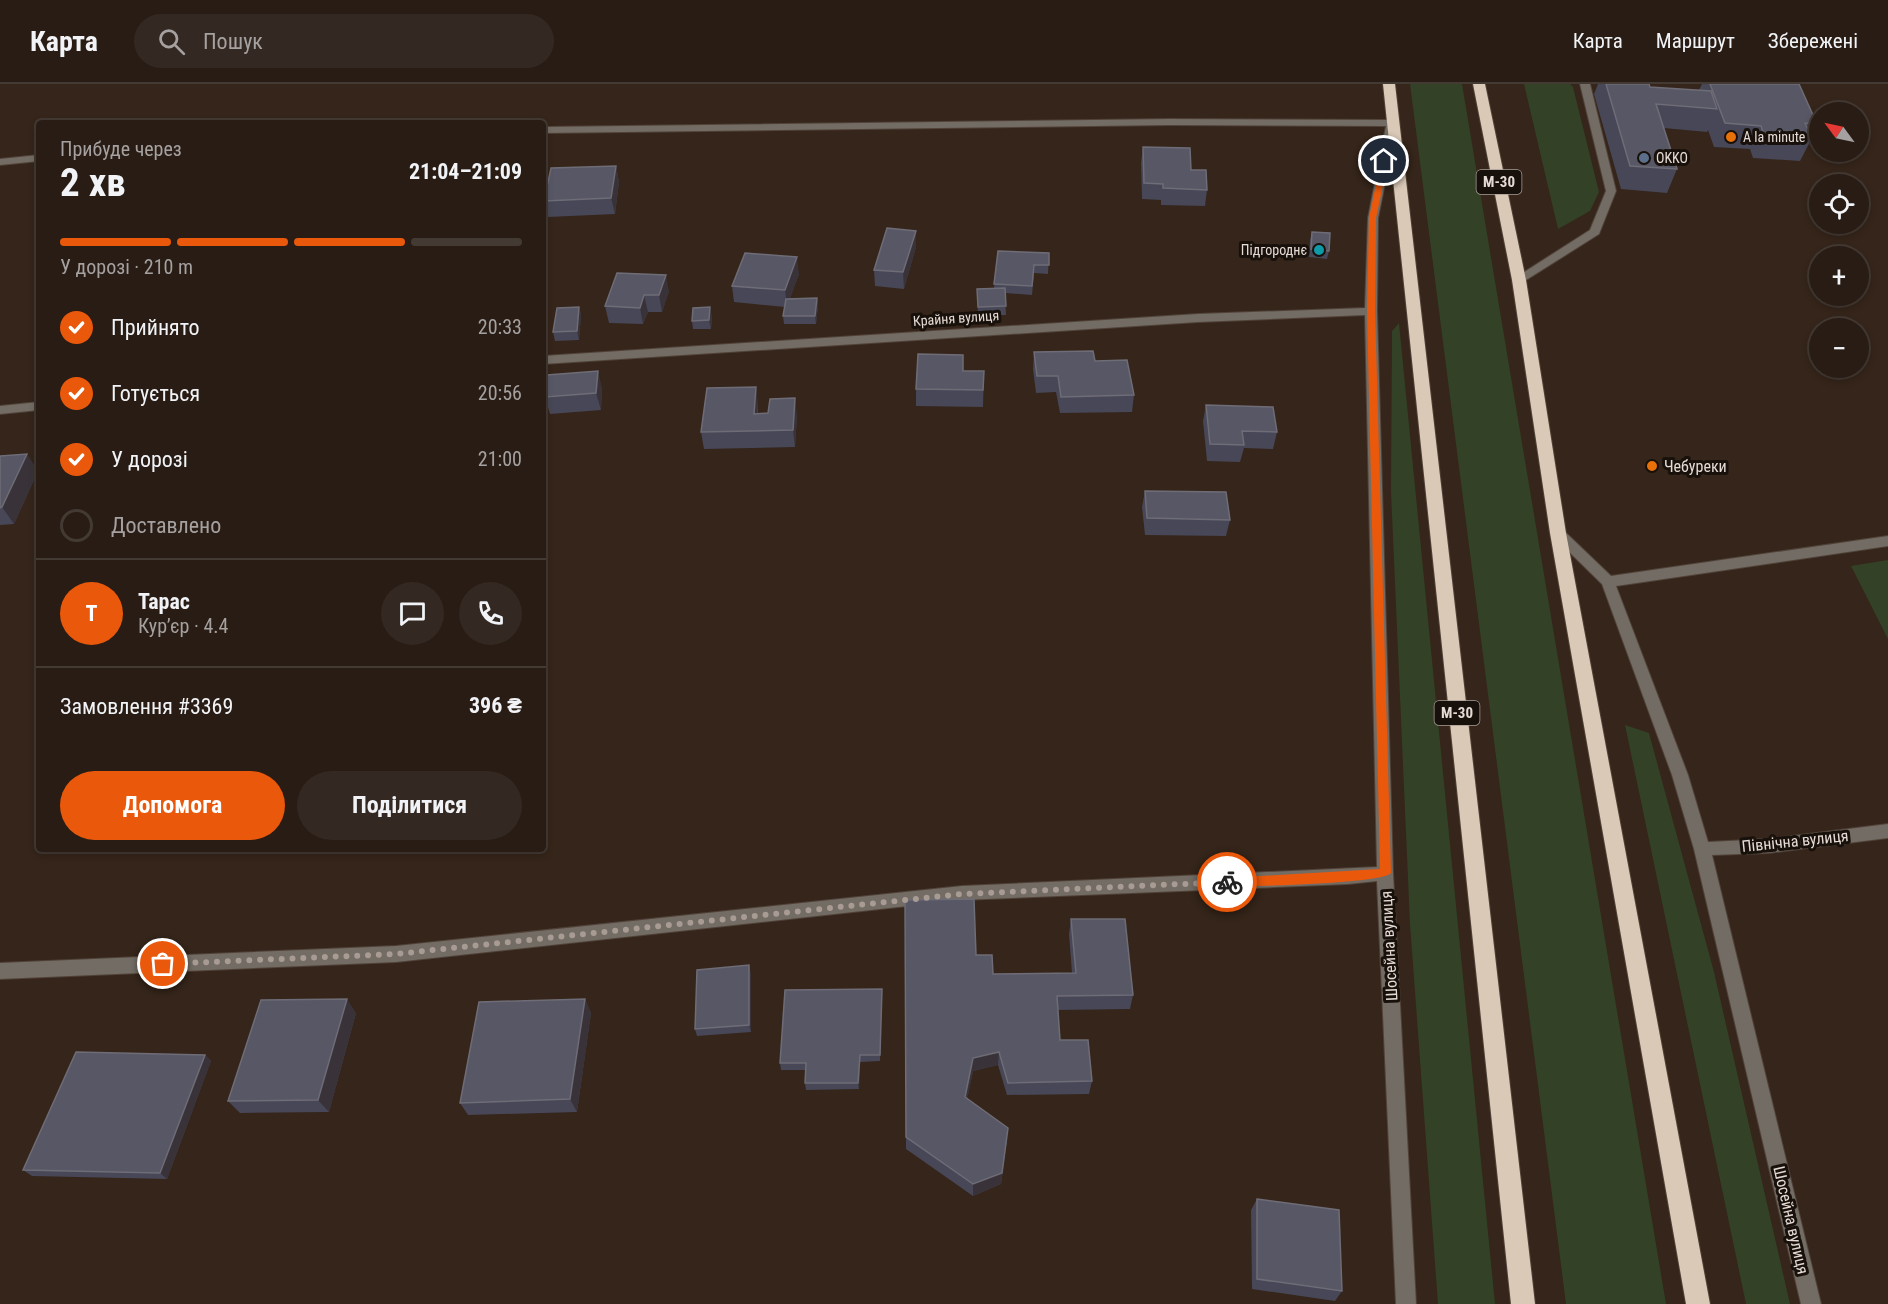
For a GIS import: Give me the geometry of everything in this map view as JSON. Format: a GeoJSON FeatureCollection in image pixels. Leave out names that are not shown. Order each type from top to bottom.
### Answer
{"type":"FeatureCollection","features":[{"type":"Feature","properties":{"kind":"highway","name":"М-30"},"geometry":{"type":"LineString","coordinates":[[1389,84],[1522,1304]]}},
{"type":"Feature","properties":{"kind":"highway","name":"М-30"},"geometry":{"type":"LineString","coordinates":[[1479,84],[1519,280],[1558,533],[1698,1304]]}},
{"type":"Feature","properties":{"kind":"street"},"geometry":{"type":"LineString","coordinates":[[1519,280],[1595,232],[1611,191],[1585,84]]}},
{"type":"Feature","properties":{"kind":"street"},"geometry":{"type":"LineString","coordinates":[[546,130],[1169,122],[1392,123]]}},
{"type":"Feature","properties":{"kind":"street","name":"Шосейна вулиця"},"geometry":{"type":"LineString","coordinates":[[1392,123],[1373,218],[1371,311],[1385,873],[1406,1304]]}},
{"type":"Feature","properties":{"kind":"street"},"geometry":{"type":"LineString","coordinates":[[0,162],[36,158]]}},
{"type":"Feature","properties":{"kind":"street","name":"Крайня вулиця"},"geometry":{"type":"LineString","coordinates":[[546,360],[1198,318],[1371,311]]}},
{"type":"Feature","properties":{"kind":"street"},"geometry":{"type":"LineString","coordinates":[[0,410],[36,406]]}},
{"type":"Feature","properties":{"kind":"street","name":"Шосейна вулиця"},"geometry":{"type":"LineString","coordinates":[[1558,533],[1608,582],[1672,754],[1702,849],[1811,1304]]}},
{"type":"Feature","properties":{"kind":"street"},"geometry":{"type":"LineString","coordinates":[[1608,582],[1888,541]]}},
{"type":"Feature","properties":{"kind":"street","name":"Північна вулиця"},"geometry":{"type":"LineString","coordinates":[[1702,849],[1768,846],[1888,831]]}},
{"type":"Feature","properties":{"kind":"street"},"geometry":{"type":"LineString","coordinates":[[0,970],[396,954],[962,894],[1348,877],[1385,873]]}},
{"type":"Feature","properties":{"kind":"green space"},"geometry":{"type":"Polygon","coordinates":[[[1410,84],[1462,84],[1666,1304],[1566,1304],[1410,84]]]}},
{"type":"Feature","properties":{"kind":"green space"},"geometry":{"type":"Polygon","coordinates":[[[1524,84],[1570,84],[1573,87],[1599,192],[1590,211],[1558,229],[1524,84]]]}},
{"type":"Feature","properties":{"kind":"green space"},"geometry":{"type":"Polygon","coordinates":[[[1399,323],[1495,1304],[1438,1304],[1410,924],[1391,492],[1392,331],[1399,323]]]}},
{"type":"Feature","properties":{"kind":"green space"},"geometry":{"type":"Polygon","coordinates":[[[1888,560],[1888,639],[1851,566],[1888,560]]]}},
{"type":"Feature","properties":{"kind":"green space"},"geometry":{"type":"Polygon","coordinates":[[[1625,725],[1649,733],[1714,972],[1790,1304],[1746,1304],[1625,725]]]}},
{"type":"Feature","properties":{"kind":"building"},"geometry":{"type":"Polygon","coordinates":[[[1606,84],[1649,84],[1650,87],[1711,91],[1717,109],[1656,104],[1677,169],[1630,166],[1606,84]]]}},
{"type":"Feature","properties":{"kind":"building"},"geometry":{"type":"Polygon","coordinates":[[[1710,84],[1799,84],[1809,106],[1809,123],[1805,123],[1809,138],[1764,135],[1761,126],[1725,123],[1710,84]]]}},
{"type":"Feature","properties":{"kind":"building"},"geometry":{"type":"Polygon","coordinates":[[[1143,147],[1190,148],[1191,170],[1206,170],[1207,190],[1163,188],[1163,184],[1144,183],[1143,147]]]}},
{"type":"Feature","properties":{"kind":"building"},"geometry":{"type":"Polygon","coordinates":[[[616,166],[611,198],[546,201],[551,168],[616,166]]]}},
{"type":"Feature","properties":{"kind":"building"},"geometry":{"type":"Polygon","coordinates":[[[887,228],[916,231],[903,272],[874,270],[887,228]]]}},
{"type":"Feature","properties":{"kind":"building"},"geometry":{"type":"Polygon","coordinates":[[[1312,232],[1330,233],[1329,251],[1311,249],[1312,232]]]}},
{"type":"Feature","properties":{"kind":"building"},"geometry":{"type":"Polygon","coordinates":[[[998,251],[1049,253],[1049,265],[1034,265],[1032,286],[994,284],[998,251]]]}},
{"type":"Feature","properties":{"kind":"building"},"geometry":{"type":"Polygon","coordinates":[[[745,253],[797,257],[785,290],[732,286],[745,253]]]}},
{"type":"Feature","properties":{"kind":"building"},"geometry":{"type":"Polygon","coordinates":[[[617,273],[666,275],[659,295],[644,295],[640,308],[605,306],[617,273]]]}},
{"type":"Feature","properties":{"kind":"building"},"geometry":{"type":"Polygon","coordinates":[[[1005,288],[1006,306],[978,307],[977,289],[1005,288]]]}},
{"type":"Feature","properties":{"kind":"building"},"geometry":{"type":"Polygon","coordinates":[[[817,298],[815,316],[783,316],[786,299],[817,298]]]}},
{"type":"Feature","properties":{"kind":"building"},"geometry":{"type":"Polygon","coordinates":[[[579,307],[577,331],[553,332],[557,308],[579,307]]]}},
{"type":"Feature","properties":{"kind":"building"},"geometry":{"type":"Polygon","coordinates":[[[710,307],[709,320],[692,321],[693,308],[710,307]]]}},
{"type":"Feature","properties":{"kind":"building"},"geometry":{"type":"Polygon","coordinates":[[[1093,351],[1095,361],[1127,360],[1134,395],[1061,397],[1058,376],[1037,376],[1034,352],[1093,351]]]}},
{"type":"Feature","properties":{"kind":"building"},"geometry":{"type":"Polygon","coordinates":[[[918,354],[963,355],[963,371],[984,371],[983,390],[916,389],[918,354]]]}},
{"type":"Feature","properties":{"kind":"building"},"geometry":{"type":"Polygon","coordinates":[[[598,371],[596,393],[546,397],[547,375],[598,371]]]}},
{"type":"Feature","properties":{"kind":"building"},"geometry":{"type":"Polygon","coordinates":[[[756,387],[754,414],[768,413],[770,399],[795,398],[793,430],[701,432],[707,388],[756,387]]]}},
{"type":"Feature","properties":{"kind":"building"},"geometry":{"type":"Polygon","coordinates":[[[1206,405],[1273,407],[1277,432],[1242,431],[1244,445],[1210,444],[1206,405]]]}},
{"type":"Feature","properties":{"kind":"building"},"geometry":{"type":"Polygon","coordinates":[[[27,454],[2,507],[0,508],[0,456],[27,454]]]}},
{"type":"Feature","properties":{"kind":"building"},"geometry":{"type":"Polygon","coordinates":[[[1145,491],[1226,492],[1230,520],[1147,518],[1145,491]]]}},
{"type":"Feature","properties":{"kind":"building"},"geometry":{"type":"Polygon","coordinates":[[[974,899],[976,955],[992,955],[993,974],[1076,973],[1071,919],[1125,919],[1133,995],[1057,996],[1060,1040],[1088,1040],[1092,1081],[1008,1083],[999,1052],[973,1058],[965,1097],[1008,1128],[1002,1173],[973,1184],[906,1137],[905,900],[974,899]]]}},
{"type":"Feature","properties":{"kind":"building"},"geometry":{"type":"Polygon","coordinates":[[[749,965],[749,1025],[695,1029],[697,970],[749,965]]]}},
{"type":"Feature","properties":{"kind":"building"},"geometry":{"type":"Polygon","coordinates":[[[882,989],[880,1055],[860,1055],[858,1083],[805,1083],[806,1063],[780,1063],[785,990],[882,989]]]}},
{"type":"Feature","properties":{"kind":"building"},"geometry":{"type":"Polygon","coordinates":[[[347,999],[318,1100],[228,1101],[261,1000],[347,999]]]}},
{"type":"Feature","properties":{"kind":"building"},"geometry":{"type":"Polygon","coordinates":[[[585,999],[570,1099],[460,1103],[479,1002],[585,999]]]}},
{"type":"Feature","properties":{"kind":"building"},"geometry":{"type":"Polygon","coordinates":[[[76,1052],[205,1055],[160,1173],[23,1170],[76,1052]]]}},
{"type":"Feature","properties":{"kind":"building"},"geometry":{"type":"Polygon","coordinates":[[[1257,1199],[1339,1210],[1342,1291],[1257,1279],[1257,1199]]]}},
{"type":"Feature","properties":{"kind":"way so far"},"geometry":{"type":"LineString","coordinates":[[163,964],[396,954],[962,894],[1227,882]]}},
{"type":"Feature","properties":{"kind":"place","name":"A la minute"},"geometry":{"type":"Point","coordinates":[1731,137]}},
{"type":"Feature","properties":{"kind":"place","name":"OKKO"},"geometry":{"type":"Point","coordinates":[1644,158]}},
{"type":"Feature","properties":{"kind":"place","name":"Підгороднє"},"geometry":{"type":"Point","coordinates":[1319,250]}},
{"type":"Feature","properties":{"kind":"place","name":"Чебуреки"},"geometry":{"type":"Point","coordinates":[1652,466]}},
{"type":"Feature","properties":{"kind":"route"},"geometry":{"type":"LineString","coordinates":[[1227,882],[1348,877],[1385,873],[1371,311],[1373,218],[1384,161]]}}]}
